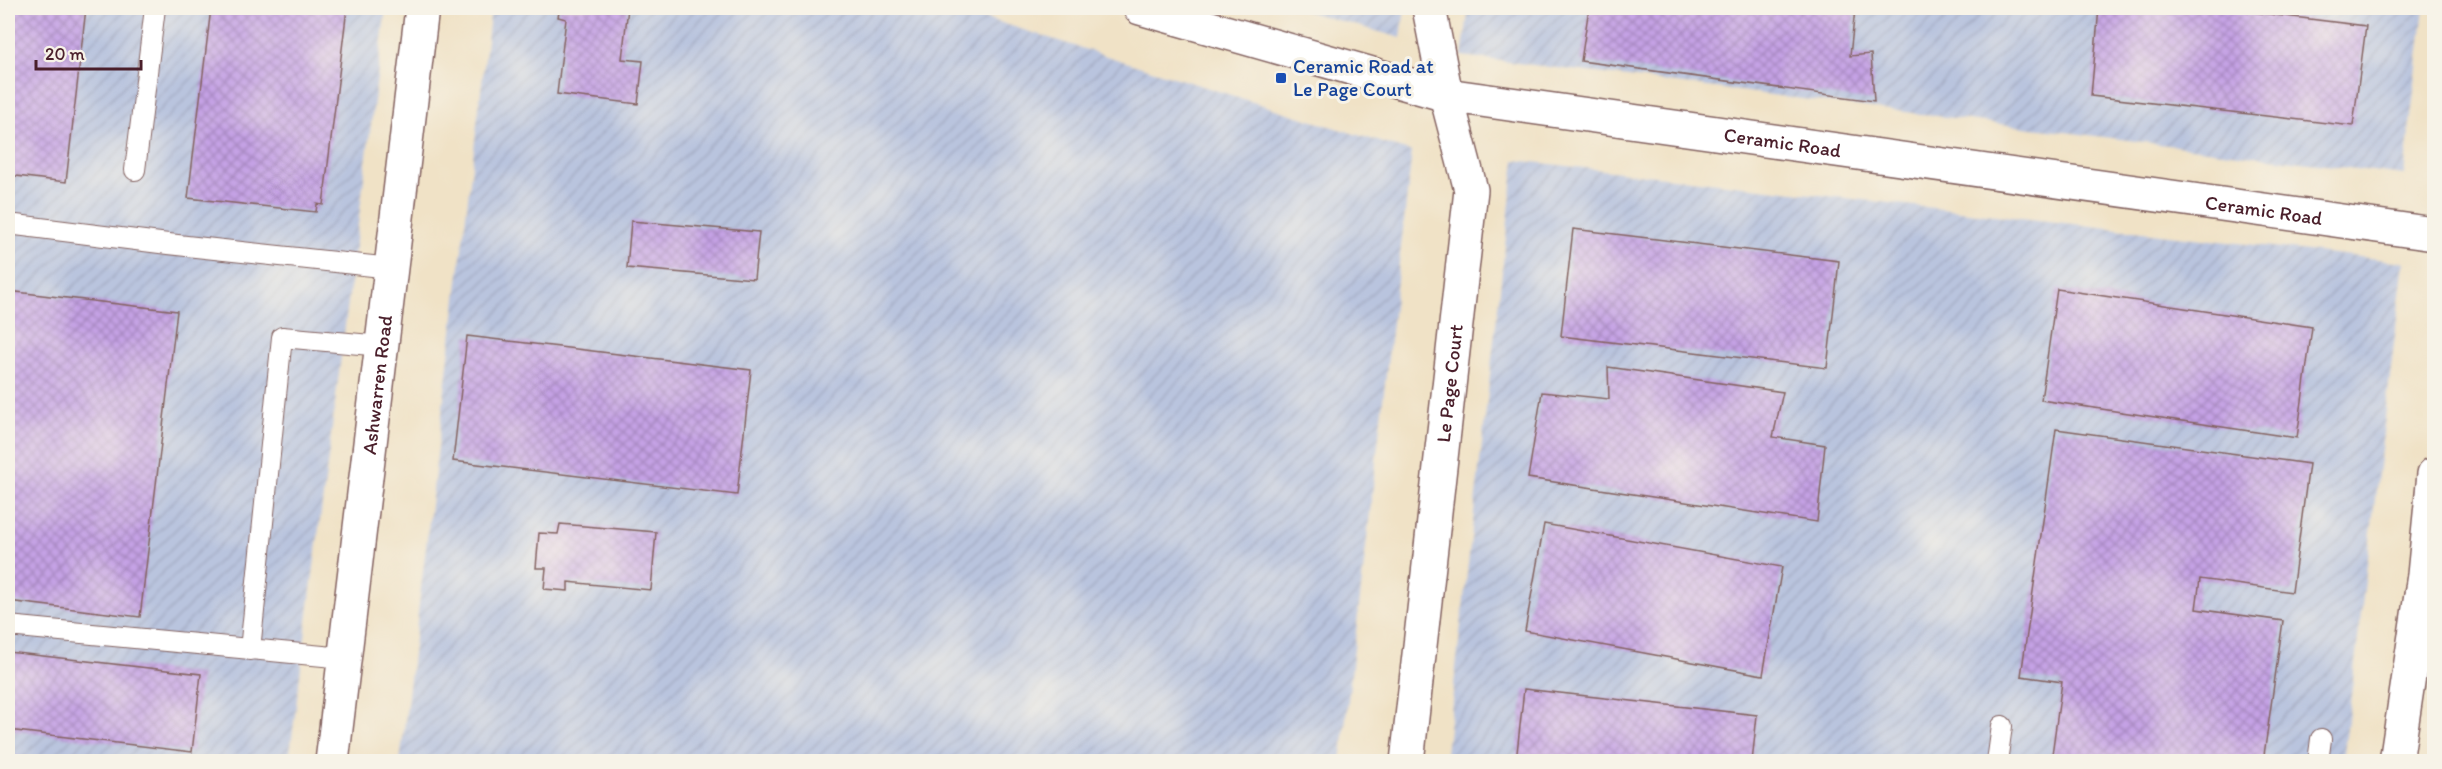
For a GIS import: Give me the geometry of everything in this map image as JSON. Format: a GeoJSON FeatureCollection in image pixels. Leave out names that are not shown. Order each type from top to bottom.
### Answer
{"type":"FeatureCollection","features":[{"type":"Feature","properties":{"kind":"street","name":"Ashwarren Road"},"geometry":{"type":"LineString","coordinates":[[332,762],[422,8]]}},
{"type":"Feature","properties":{"kind":"street","name":"Ceramic Road"},"geometry":{"type":"LineString","coordinates":[[1140,8],[1446,95],[2434,234]]}},
{"type":"Feature","properties":{"kind":"street","name":"Le Page Court"},"geometry":{"type":"LineString","coordinates":[[1407,762],[1471,190],[1446,95],[1429,8]]}},
{"type":"Feature","properties":{"kind":"street"},"geometry":{"type":"LineString","coordinates":[[2396,762],[2429,577],[2434,474]]}},
{"type":"Feature","properties":{"kind":"lane"},"geometry":{"type":"LineString","coordinates":[[135,170],[155,8]]}},
{"type":"Feature","properties":{"kind":"lane"},"geometry":{"type":"LineString","coordinates":[[8,224],[391,268]]}},
{"type":"Feature","properties":{"kind":"lane"},"geometry":{"type":"LineString","coordinates":[[250,650],[282,337],[382,346]]}},
{"type":"Feature","properties":{"kind":"lane"},"geometry":{"type":"LineString","coordinates":[[8,626],[344,658]]}},
{"type":"Feature","properties":{"kind":"lane"},"geometry":{"type":"LineString","coordinates":[[1997,762],[2002,726]]}},
{"type":"Feature","properties":{"kind":"lane"},"geometry":{"type":"LineString","coordinates":[[2318,762],[2321,739]]}},
{"type":"Feature","properties":{"kind":"shaded area"},"geometry":{"type":"Polygon","coordinates":[[[8,8],[386,8],[289,761],[8,761],[8,8]]]}},
{"type":"Feature","properties":{"kind":"shaded area"},"geometry":{"type":"Polygon","coordinates":[[[491,8],[954,8],[1412,152],[1341,761],[400,762],[491,8]]]}},
{"type":"Feature","properties":{"kind":"shaded area"},"geometry":{"type":"Polygon","coordinates":[[[1294,8],[1405,8],[1401,38],[1294,8]]]}},
{"type":"Feature","properties":{"kind":"shaded area"},"geometry":{"type":"Polygon","coordinates":[[[1469,8],[2424,8],[2404,175],[1462,56],[1469,8]]]}},
{"type":"Feature","properties":{"kind":"shaded area"},"geometry":{"type":"Polygon","coordinates":[[[1515,160],[2404,262],[2343,761],[1445,762],[1515,160]]]}},
{"type":"Feature","properties":{"kind":"building"},"geometry":{"type":"Polygon","coordinates":[[[8,8],[86,8],[66,182],[8,175],[8,8]]]}},
{"type":"Feature","properties":{"kind":"building"},"geometry":{"type":"Polygon","coordinates":[[[211,8],[347,8],[323,205],[317,204],[316,212],[188,198],[211,8]]]}},
{"type":"Feature","properties":{"kind":"building"},"geometry":{"type":"Polygon","coordinates":[[[560,8],[628,8],[622,59],[643,61],[638,104],[557,94],[566,19],[558,17],[560,8]]]}},
{"type":"Feature","properties":{"kind":"building"},"geometry":{"type":"Polygon","coordinates":[[[1589,8],[1855,9],[1850,56],[1871,54],[1874,101],[1581,61],[1589,8]]]}},
{"type":"Feature","properties":{"kind":"building"},"geometry":{"type":"Polygon","coordinates":[[[2099,8],[2219,8],[2366,26],[2353,126],[2091,96],[2099,8]]]}},
{"type":"Feature","properties":{"kind":"building"},"geometry":{"type":"Polygon","coordinates":[[[631,221],[759,232],[754,279],[627,268],[631,221]]]}},
{"type":"Feature","properties":{"kind":"building"},"geometry":{"type":"Polygon","coordinates":[[[1573,229],[1839,261],[1827,368],[1561,336],[1573,229]]]}},
{"type":"Feature","properties":{"kind":"building"},"geometry":{"type":"Polygon","coordinates":[[[2057,289],[2312,327],[2297,438],[2041,400],[2057,289]]]}},
{"type":"Feature","properties":{"kind":"building"},"geometry":{"type":"Polygon","coordinates":[[[8,291],[177,311],[140,617],[8,601],[8,291]]]}},
{"type":"Feature","properties":{"kind":"building"},"geometry":{"type":"Polygon","coordinates":[[[467,336],[751,370],[737,495],[453,461],[467,336]]]}},
{"type":"Feature","properties":{"kind":"building"},"geometry":{"type":"Polygon","coordinates":[[[1608,367],[1783,392],[1773,437],[1825,445],[1817,522],[1528,478],[1542,392],[1609,399],[1608,367]]]}},
{"type":"Feature","properties":{"kind":"building"},"geometry":{"type":"Polygon","coordinates":[[[2056,429],[2309,464],[2292,592],[2200,579],[2196,609],[2283,621],[2263,762],[2051,762],[2062,682],[2021,676],[2056,429]]]}},
{"type":"Feature","properties":{"kind":"building"},"geometry":{"type":"Polygon","coordinates":[[[560,524],[656,532],[651,590],[568,582],[568,591],[544,589],[546,568],[536,568],[539,533],[558,534],[560,524]]]}},
{"type":"Feature","properties":{"kind":"building"},"geometry":{"type":"Polygon","coordinates":[[[1544,524],[1782,567],[1763,675],[1525,631],[1544,524]]]}},
{"type":"Feature","properties":{"kind":"building"},"geometry":{"type":"Polygon","coordinates":[[[8,652],[201,674],[192,752],[8,730],[8,652]]]}},
{"type":"Feature","properties":{"kind":"building"},"geometry":{"type":"Polygon","coordinates":[[[1524,689],[1757,715],[1752,762],[1516,762],[1524,689]]]}},
{"type":"Feature","properties":{"kind":"building"},"geometry":{"type":"Polygon","coordinates":[[[8,755],[48,760],[48,762],[8,762],[8,755]]]}},
{"type":"Feature","properties":{"kind":"place","name":"Ceramic Road at Le Page Court"},"geometry":{"type":"Point","coordinates":[1281,78]}}]}
